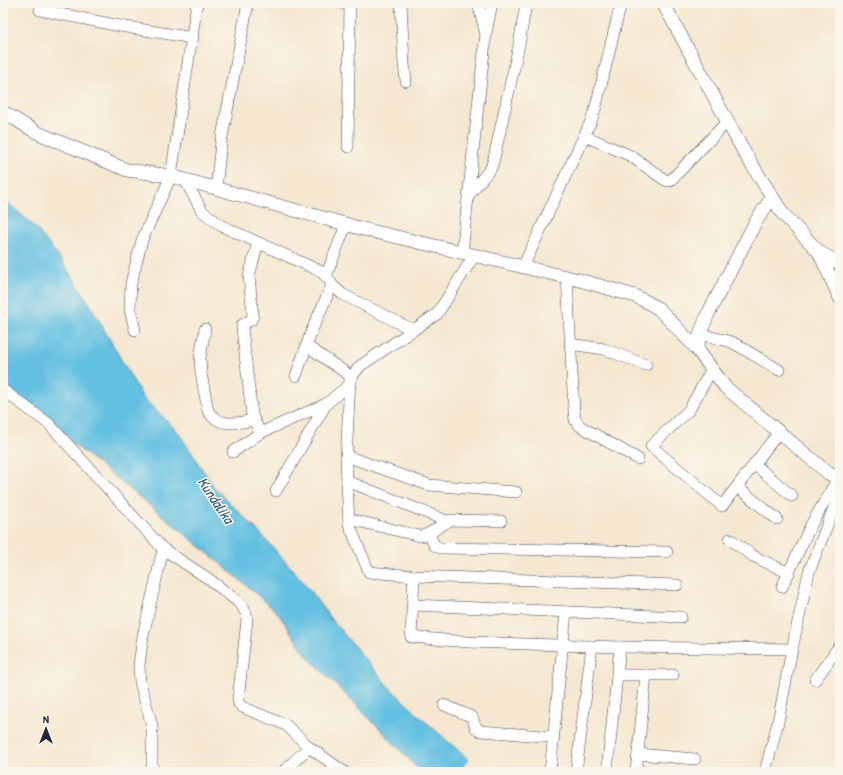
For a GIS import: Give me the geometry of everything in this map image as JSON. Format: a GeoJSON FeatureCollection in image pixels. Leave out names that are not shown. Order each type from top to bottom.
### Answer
{"type":"FeatureCollection","features":[{"type":"Feature","properties":{"kind":"street"},"geometry":{"type":"LineString","coordinates":[[135,330],[130,310],[131,283],[142,240],[171,176],[193,38],[197,3]]}},
{"type":"Feature","properties":{"kind":"street"},"geometry":{"type":"LineString","coordinates":[[216,189],[222,136],[248,3]]}},
{"type":"Feature","properties":{"kind":"street"},"geometry":{"type":"LineString","coordinates":[[347,3],[350,67],[348,146]]}},
{"type":"Feature","properties":{"kind":"street"},"geometry":{"type":"LineString","coordinates":[[401,3],[406,81]]}},
{"type":"Feature","properties":{"kind":"street"},"geometry":{"type":"LineString","coordinates":[[478,3],[486,33]]}},
{"type":"Feature","properties":{"kind":"street"},"geometry":{"type":"LineString","coordinates":[[276,491],[326,404],[351,380],[360,366],[436,314],[468,254],[468,196],[486,33],[492,3]]}},
{"type":"Feature","properties":{"kind":"street"},"geometry":{"type":"LineString","coordinates":[[468,196],[491,168],[519,45],[526,3]]}},
{"type":"Feature","properties":{"kind":"street"},"geometry":{"type":"LineString","coordinates":[[520,266],[584,136],[595,110],[621,3]]}},
{"type":"Feature","properties":{"kind":"street"},"geometry":{"type":"LineString","coordinates":[[663,3],[727,122],[783,214],[820,252],[840,264]]}},
{"type":"Feature","properties":{"kind":"street"},"geometry":{"type":"LineString","coordinates":[[40,10],[124,27],[193,38]]}},
{"type":"Feature","properties":{"kind":"street"},"geometry":{"type":"LineString","coordinates":[[3,112],[38,133],[126,170],[171,176],[346,225],[567,277],[636,296],[647,302],[658,310],[697,348],[725,386],[828,473],[839,479],[811,525],[782,587]]}},
{"type":"Feature","properties":{"kind":"street"},"geometry":{"type":"LineString","coordinates":[[584,136],[635,159],[665,180],[670,181],[727,122]]}},
{"type":"Feature","properties":{"kind":"street"},"geometry":{"type":"LineString","coordinates":[[185,180],[202,211],[222,226],[258,244],[320,271],[342,294],[413,330]]}},
{"type":"Feature","properties":{"kind":"street"},"geometry":{"type":"LineString","coordinates":[[697,348],[700,334],[708,314],[755,223],[772,197]]}},
{"type":"Feature","properties":{"kind":"street"},"geometry":{"type":"LineString","coordinates":[[296,376],[346,225]]}},
{"type":"Feature","properties":{"kind":"street"},"geometry":{"type":"LineString","coordinates":[[258,244],[249,276],[253,316],[252,320],[242,325],[242,328],[254,420],[260,433]]}},
{"type":"Feature","properties":{"kind":"street"},"geometry":{"type":"LineString","coordinates":[[820,252],[840,298]]}},
{"type":"Feature","properties":{"kind":"street"},"geometry":{"type":"LineString","coordinates":[[567,277],[575,420],[580,426],[638,459]]}},
{"type":"Feature","properties":{"kind":"street"},"geometry":{"type":"LineString","coordinates":[[205,329],[200,358],[200,373],[208,411],[217,421],[224,423],[233,424],[254,420]]}},
{"type":"Feature","properties":{"kind":"street"},"geometry":{"type":"LineString","coordinates":[[700,334],[736,344],[779,370]]}},
{"type":"Feature","properties":{"kind":"street"},"geometry":{"type":"LineString","coordinates":[[570,344],[600,348],[646,365]]}},
{"type":"Feature","properties":{"kind":"street"},"geometry":{"type":"LineString","coordinates":[[307,346],[351,380]]}},
{"type":"Feature","properties":{"kind":"street"},"geometry":{"type":"LineString","coordinates":[[712,369],[689,410],[651,446],[722,506],[779,432]]}},
{"type":"Feature","properties":{"kind":"street"},"geometry":{"type":"LineString","coordinates":[[351,380],[346,456],[349,524],[369,572],[414,576],[677,585]]}},
{"type":"Feature","properties":{"kind":"street"},"geometry":{"type":"LineString","coordinates":[[3,390],[49,424],[163,549],[209,579],[242,606],[246,613],[239,704],[242,707],[286,726],[309,747],[344,772]]}},
{"type":"Feature","properties":{"kind":"street"},"geometry":{"type":"LineString","coordinates":[[233,452],[260,433],[326,404]]}},
{"type":"Feature","properties":{"kind":"street"},"geometry":{"type":"LineString","coordinates":[[346,456],[429,486],[516,492]]}},
{"type":"Feature","properties":{"kind":"street"},"geometry":{"type":"LineString","coordinates":[[754,464],[792,496]]}},
{"type":"Feature","properties":{"kind":"street"},"geometry":{"type":"LineString","coordinates":[[347,481],[447,521]]}},
{"type":"Feature","properties":{"kind":"street"},"geometry":{"type":"LineString","coordinates":[[737,487],[777,519]]}},
{"type":"Feature","properties":{"kind":"street"},"geometry":{"type":"LineString","coordinates":[[765,772],[778,722],[809,572],[840,492]]}},
{"type":"Feature","properties":{"kind":"street"},"geometry":{"type":"LineString","coordinates":[[349,519],[416,536],[424,536],[429,534],[447,521],[455,519],[500,521]]}},
{"type":"Feature","properties":{"kind":"street"},"geometry":{"type":"LineString","coordinates":[[429,534],[434,545],[440,548],[667,552]]}},
{"type":"Feature","properties":{"kind":"street"},"geometry":{"type":"LineString","coordinates":[[730,540],[753,556],[789,573]]}},
{"type":"Feature","properties":{"kind":"street"},"geometry":{"type":"LineString","coordinates":[[154,772],[152,766],[152,726],[140,682],[139,665],[143,636],[163,549]]}},
{"type":"Feature","properties":{"kind":"street"},"geometry":{"type":"LineString","coordinates":[[414,576],[411,637],[468,642],[592,646],[792,649]]}},
{"type":"Feature","properties":{"kind":"street"},"geometry":{"type":"LineString","coordinates":[[413,606],[680,617]]}},
{"type":"Feature","properties":{"kind":"street"},"geometry":{"type":"LineString","coordinates":[[550,772],[566,612]]}},
{"type":"Feature","properties":{"kind":"street"},"geometry":{"type":"LineString","coordinates":[[815,680],[840,645]]}},
{"type":"Feature","properties":{"kind":"street"},"geometry":{"type":"LineString","coordinates":[[576,772],[592,646]]}},
{"type":"Feature","properties":{"kind":"street"},"geometry":{"type":"LineString","coordinates":[[607,772],[620,646]]}},
{"type":"Feature","properties":{"kind":"street"},"geometry":{"type":"LineString","coordinates":[[617,675],[673,675]]}},
{"type":"Feature","properties":{"kind":"street"},"geometry":{"type":"LineString","coordinates":[[636,772],[646,675]]}},
{"type":"Feature","properties":{"kind":"street"},"geometry":{"type":"LineString","coordinates":[[444,705],[472,717],[476,728],[481,731],[554,737]]}},
{"type":"Feature","properties":{"kind":"street"},"geometry":{"type":"LineString","coordinates":[[283,772],[309,747]]}},
{"type":"Feature","properties":{"kind":"street"},"geometry":{"type":"LineString","coordinates":[[638,754],[695,759]]}},
{"type":"Feature","properties":{"kind":"water","name":"Kundalika"},"geometry":{"type":"Polygon","coordinates":[[[3,198],[35,227],[60,259],[85,296],[143,398],[178,432],[214,487],[258,531],[301,579],[330,618],[387,685],[469,760],[457,772],[421,772],[307,656],[278,613],[173,524],[3,387],[3,198]]]}}]}
